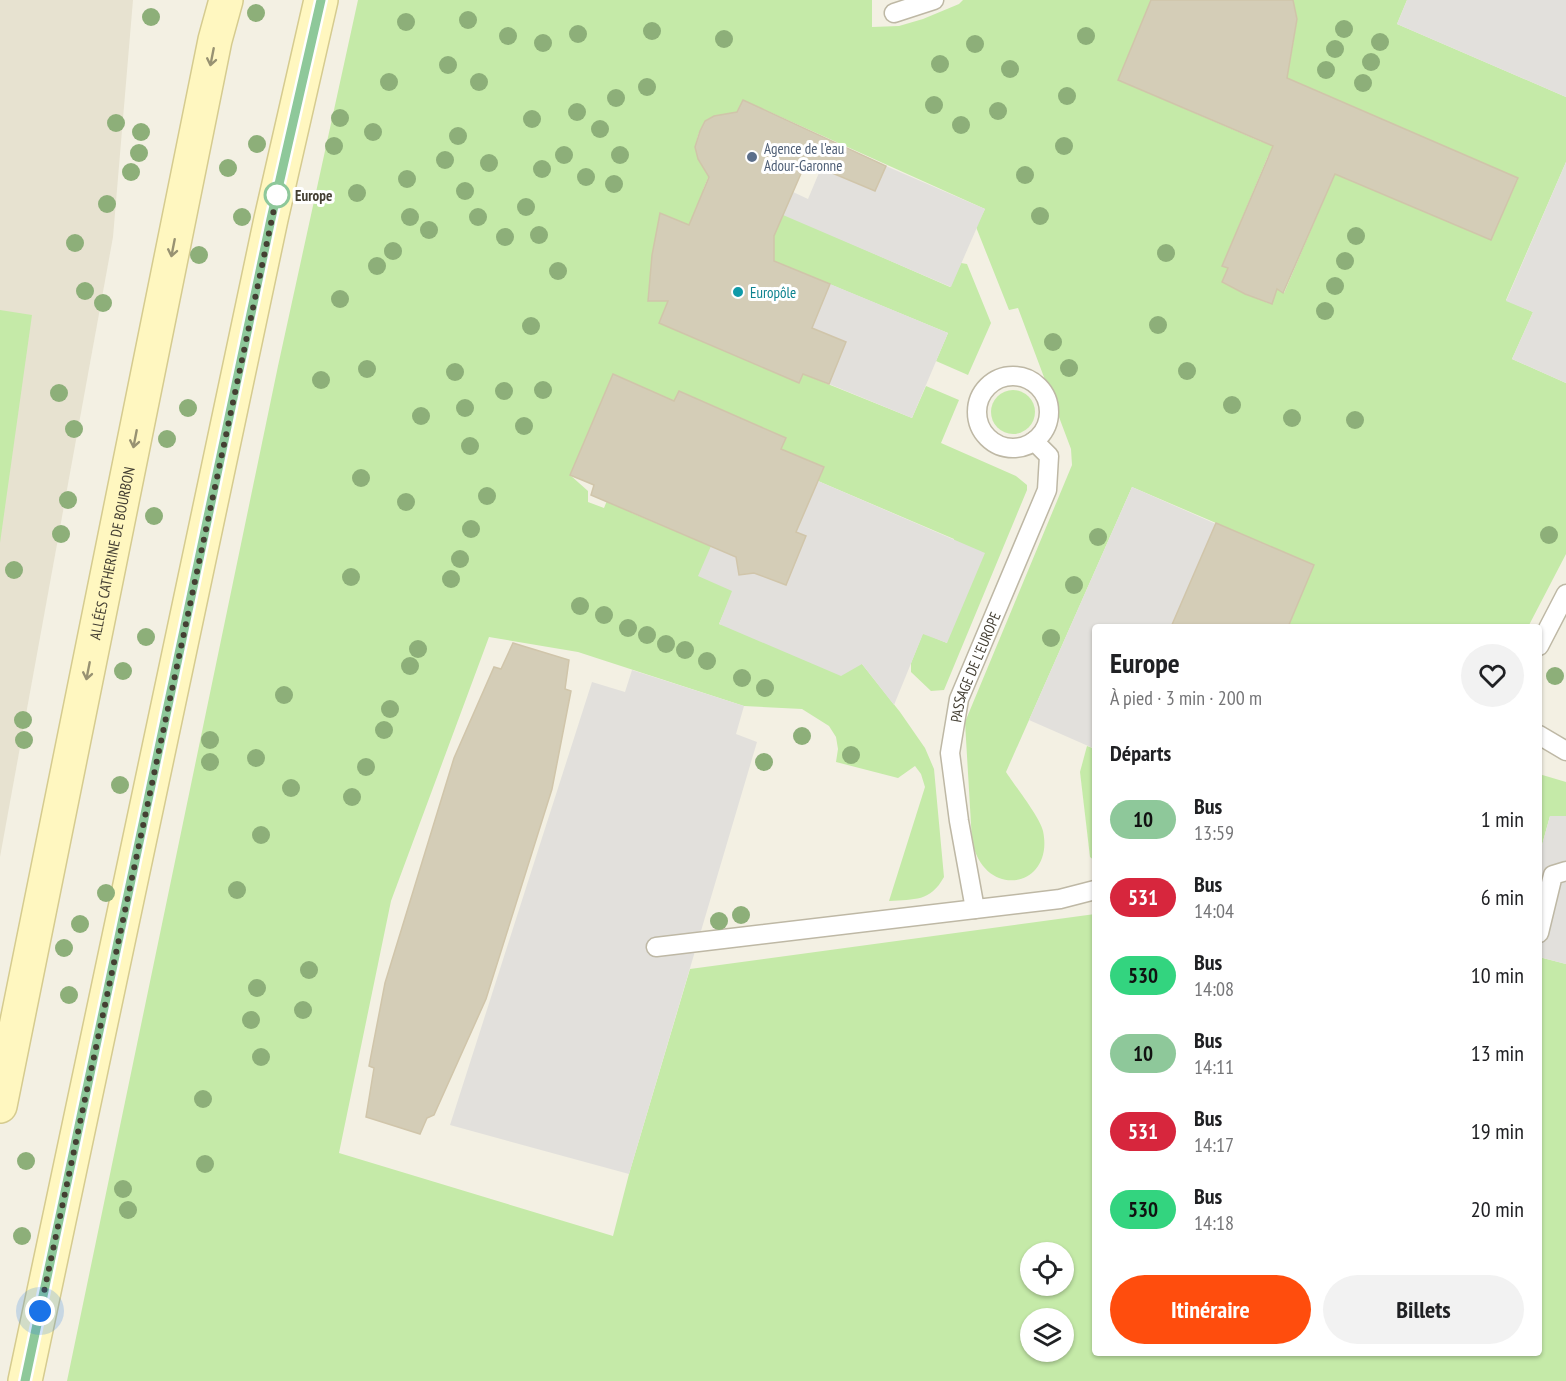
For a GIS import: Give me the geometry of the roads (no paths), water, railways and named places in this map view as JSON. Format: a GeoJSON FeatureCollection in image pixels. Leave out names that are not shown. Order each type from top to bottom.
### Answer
{"type":"FeatureCollection","features":[{"type":"Feature","properties":{"kind":"main road","name":"ALLÉES CATHERINE DE BOURBON"},"geometry":{"type":"LineString","coordinates":[[0,1106],[215,40],[226,0]]}},
{"type":"Feature","properties":{"kind":"main road"},"geometry":{"type":"LineString","coordinates":[[25,1381],[269,231],[321,0]]}},
{"type":"Feature","properties":{"kind":"lane"},"geometry":{"type":"LineString","coordinates":[[894,14],[934,0]]}},
{"type":"Feature","properties":{"kind":"lane","name":"PASSAGE DE L'EUROPE"},"geometry":{"type":"LineString","coordinates":[[975,909],[950,753],[959,699],[1047,490],[1049,456],[1034,441]]}},
{"type":"Feature","properties":{"kind":"lane"},"geometry":{"type":"LineString","coordinates":[[1542,640],[1566,594]]}},
{"type":"Feature","properties":{"kind":"lane"},"geometry":{"type":"LineString","coordinates":[[1542,737],[1566,751]]}},
{"type":"Feature","properties":{"kind":"lane"},"geometry":{"type":"LineString","coordinates":[[1542,921],[1553,875],[1566,871]]}},
{"type":"Feature","properties":{"kind":"lane"},"geometry":{"type":"LineString","coordinates":[[656,947],[1060,900],[1092,891]]}},
{"type":"Feature","properties":{"kind":"place","name":"Agence de l'eau Adour-Garonne"},"geometry":{"type":"Point","coordinates":[752,157]}},
{"type":"Feature","properties":{"kind":"place","name":"Europe"},"geometry":{"type":"Point","coordinates":[277,195]}},
{"type":"Feature","properties":{"kind":"place","name":"Europôle"},"geometry":{"type":"Point","coordinates":[738,292]}}]}
